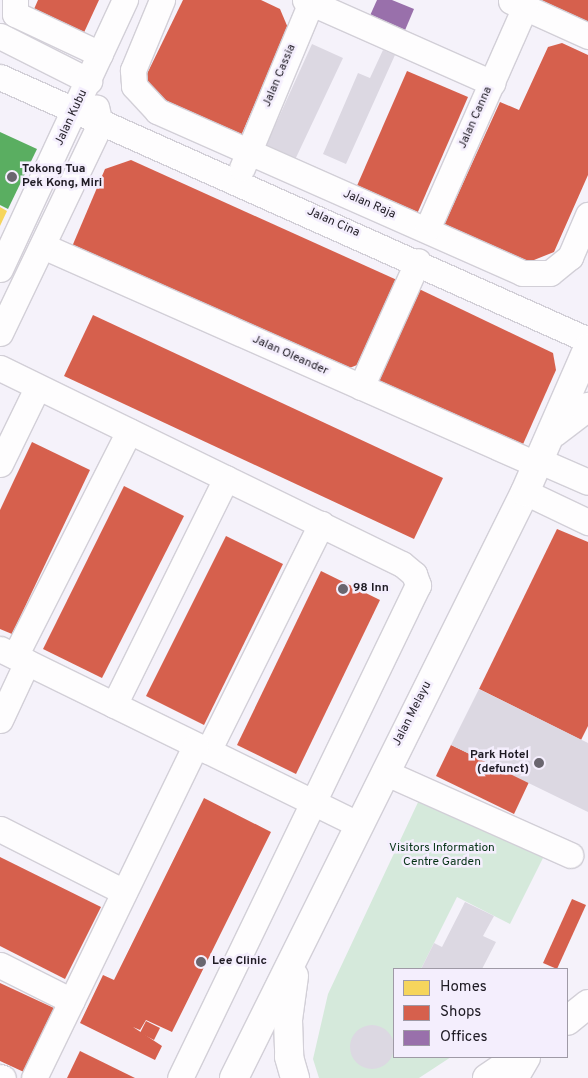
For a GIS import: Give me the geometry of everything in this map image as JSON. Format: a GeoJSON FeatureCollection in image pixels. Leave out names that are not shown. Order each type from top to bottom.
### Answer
{"type":"FeatureCollection","features":[{"type":"Feature","properties":{"kind":"main road","name":"Jalan Melayu"},"geometry":{"type":"LineString","coordinates":[[234,1078],[297,954],[358,824],[525,492],[553,434],[588,348]]}},
{"type":"Feature","properties":{"kind":"main road"},"geometry":{"type":"LineString","coordinates":[[553,434],[588,407]]}},
{"type":"Feature","properties":{"kind":"main road"},"geometry":{"type":"LineString","coordinates":[[296,1078],[289,1057],[288,1020],[297,954]]}},
{"type":"Feature","properties":{"kind":"main road"},"geometry":{"type":"LineString","coordinates":[[487,1078],[517,1058]]}},
{"type":"Feature","properties":{"kind":"street"},"geometry":{"type":"LineString","coordinates":[[15,0],[15,14],[100,54]]}},
{"type":"Feature","properties":{"kind":"street"},"geometry":{"type":"LineString","coordinates":[[0,36],[89,81],[125,0]]}},
{"type":"Feature","properties":{"kind":"street","name":"Jalan Raja"},"geometry":{"type":"LineString","coordinates":[[162,0],[133,70],[134,86],[157,111],[329,188],[427,229],[522,273],[550,273],[570,257],[588,215]]}},
{"type":"Feature","properties":{"kind":"street"},"geometry":{"type":"LineString","coordinates":[[310,1],[492,83]]}},
{"type":"Feature","properties":{"kind":"street","name":"Jalan Cassia"},"geometry":{"type":"LineString","coordinates":[[237,182],[310,1]]}},
{"type":"Feature","properties":{"kind":"street"},"geometry":{"type":"LineString","coordinates":[[517,4],[588,36]]}},
{"type":"Feature","properties":{"kind":"street","name":"Jalan Canna"},"geometry":{"type":"LineString","coordinates":[[427,229],[492,83],[517,4]]}},
{"type":"Feature","properties":{"kind":"street","name":"Jalan Cina"},"geometry":{"type":"LineString","coordinates":[[0,77],[75,113],[418,261],[588,340]]}},
{"type":"Feature","properties":{"kind":"street","name":"Jalan Kubu"},"geometry":{"type":"LineString","coordinates":[[0,269],[89,81]]}},
{"type":"Feature","properties":{"kind":"street","name":"Jalan Kubu"},"geometry":{"type":"LineString","coordinates":[[89,81],[100,124]]}},
{"type":"Feature","properties":{"kind":"street"},"geometry":{"type":"LineString","coordinates":[[0,333],[100,124]]}},
{"type":"Feature","properties":{"kind":"street"},"geometry":{"type":"LineString","coordinates":[[296,207],[329,188]]}},
{"type":"Feature","properties":{"kind":"street","name":"Jalan Oleander"},"geometry":{"type":"LineString","coordinates":[[43,246],[361,387],[588,482]]}},
{"type":"Feature","properties":{"kind":"street"},"geometry":{"type":"LineString","coordinates":[[361,387],[418,261]]}},
{"type":"Feature","properties":{"kind":"street"},"geometry":{"type":"LineString","coordinates":[[0,368],[37,388],[130,431],[402,564],[414,574],[418,585],[311,801],[180,1078]]}},
{"type":"Feature","properties":{"kind":"street"},"geometry":{"type":"LineString","coordinates":[[0,464],[37,388]]}},
{"type":"Feature","properties":{"kind":"street"},"geometry":{"type":"LineString","coordinates":[[0,720],[14,656],[130,431]]}},
{"type":"Feature","properties":{"kind":"street"},"geometry":{"type":"LineString","coordinates":[[114,704],[226,478]]}},
{"type":"Feature","properties":{"kind":"street"},"geometry":{"type":"LineString","coordinates":[[525,492],[588,522]]}},
{"type":"Feature","properties":{"kind":"street"},"geometry":{"type":"LineString","coordinates":[[34,1078],[124,892],[321,524]]}},
{"type":"Feature","properties":{"kind":"street"},"geometry":{"type":"LineString","coordinates":[[14,656],[358,824]]}},
{"type":"Feature","properties":{"kind":"street"},"geometry":{"type":"LineString","coordinates":[[384,772],[570,856]]}},
{"type":"Feature","properties":{"kind":"street"},"geometry":{"type":"LineString","coordinates":[[0,829],[124,892]]}},
{"type":"Feature","properties":{"kind":"street"},"geometry":{"type":"LineString","coordinates":[[0,965],[72,1001]]}},
{"type":"Feature","properties":{"kind":"street"},"geometry":{"type":"LineString","coordinates":[[515,1078],[526,1058]]}},
{"type":"Feature","properties":{"kind":"green space","name":"Visitors Information Centre Garden"},"geometry":{"type":"Polygon","coordinates":[[[420,798],[545,854],[510,924],[457,897],[422,968],[393,968],[393,1058],[449,1058],[419,1078],[319,1078],[313,1059],[328,994],[420,798]]]}},
{"type":"Feature","properties":{"kind":"building: Homes"},"geometry":{"type":"Polygon","coordinates":[[[0,207],[7,211],[0,226],[0,207]]]}},
{"type":"Feature","properties":{"kind":"building: Shops"},"geometry":{"type":"Polygon","coordinates":[[[38,0],[99,0],[81,39],[31,16],[38,0]]]}},
{"type":"Feature","properties":{"kind":"building: Shops"},"geometry":{"type":"Polygon","coordinates":[[[183,0],[261,0],[280,9],[288,28],[240,138],[152,97],[144,80],[183,0]]]}},
{"type":"Feature","properties":{"kind":"building: Shops"},"geometry":{"type":"Polygon","coordinates":[[[530,0],[588,0],[588,26],[530,0]]]}},
{"type":"Feature","properties":{"kind":"building: Shops"},"geometry":{"type":"Polygon","coordinates":[[[562,43],[588,55],[588,175],[554,252],[529,262],[444,225],[500,102],[519,110],[548,47],[562,43]]]}},
{"type":"Feature","properties":{"kind":"building: Shops"},"geometry":{"type":"Polygon","coordinates":[[[407,71],[468,97],[417,214],[356,188],[407,71]]]}},
{"type":"Feature","properties":{"kind":"building: Shops"},"geometry":{"type":"Polygon","coordinates":[[[131,160],[397,280],[362,363],[347,369],[71,249],[105,169],[131,160]]]}},
{"type":"Feature","properties":{"kind":"building: Shops"},"geometry":{"type":"Polygon","coordinates":[[[417,288],[553,353],[556,370],[520,451],[383,389],[376,375],[417,288]]]}},
{"type":"Feature","properties":{"kind":"building: Shops"},"geometry":{"type":"Polygon","coordinates":[[[93,315],[443,478],[414,539],[64,376],[93,315]]]}},
{"type":"Feature","properties":{"kind":"building: Shops"},"geometry":{"type":"Polygon","coordinates":[[[32,442],[90,470],[12,634],[0,629],[0,510],[32,442]]]}},
{"type":"Feature","properties":{"kind":"building: Shops"},"geometry":{"type":"Polygon","coordinates":[[[124,486],[184,516],[102,678],[43,649],[124,486]]]}},
{"type":"Feature","properties":{"kind":"building: Shops"},"geometry":{"type":"Polygon","coordinates":[[[557,529],[588,542],[588,726],[581,740],[479,689],[557,529]]]}},
{"type":"Feature","properties":{"kind":"building: Shops"},"geometry":{"type":"Polygon","coordinates":[[[226,536],[283,564],[204,725],[146,696],[226,536]]]}},
{"type":"Feature","properties":{"kind":"building: Shops"},"geometry":{"type":"Polygon","coordinates":[[[321,571],[380,600],[296,774],[237,745],[321,571]]]}},
{"type":"Feature","properties":{"kind":"building: Shops"},"geometry":{"type":"Polygon","coordinates":[[[451,745],[529,782],[514,814],[436,776],[451,745]]]}},
{"type":"Feature","properties":{"kind":"building: Shops"},"geometry":{"type":"Polygon","coordinates":[[[204,798],[271,832],[172,1032],[146,1020],[140,1030],[133,1027],[162,1046],[155,1060],[80,1023],[103,975],[114,980],[204,798]]]}},
{"type":"Feature","properties":{"kind":"building: Shops"},"geometry":{"type":"Polygon","coordinates":[[[0,857],[101,907],[65,979],[0,946],[0,857]]]}},
{"type":"Feature","properties":{"kind":"building: Shops"},"geometry":{"type":"Polygon","coordinates":[[[572,899],[586,905],[557,968],[543,963],[572,899]]]}},
{"type":"Feature","properties":{"kind":"building: Shops"},"geometry":{"type":"Polygon","coordinates":[[[0,983],[56,1009],[26,1073],[0,1061],[0,983]]]}},
{"type":"Feature","properties":{"kind":"building: Shops"},"geometry":{"type":"Polygon","coordinates":[[[146,1021],[160,1028],[154,1040],[140,1033],[146,1021]]]}},
{"type":"Feature","properties":{"kind":"building: Shops"},"geometry":{"type":"Polygon","coordinates":[[[80,1051],[135,1078],[67,1078],[80,1051]]]}},
{"type":"Feature","properties":{"kind":"building: Offices"},"geometry":{"type":"Polygon","coordinates":[[[377,0],[392,0],[414,9],[403,35],[368,20],[377,0]]]}},
{"type":"Feature","properties":{"kind":"building: Public","name":"Tokong Tua Pek Kong, Miri"},"geometry":{"type":"Polygon","coordinates":[[[0,132],[37,149],[8,209],[0,205],[0,132]]]}},
{"type":"Feature","properties":{"kind":"building: Other"},"geometry":{"type":"Polygon","coordinates":[[[312,44],[343,58],[293,164],[264,150],[312,44]]]}},
{"type":"Feature","properties":{"kind":"building: Other"},"geometry":{"type":"Polygon","coordinates":[[[383,50],[395,55],[346,164],[323,154],[358,73],[370,78],[383,50]]]}},
{"type":"Feature","properties":{"kind":"building: Other","name":"Park Hotel (defunct)"},"geometry":{"type":"Polygon","coordinates":[[[479,689],[588,743],[588,812],[451,745],[479,689]]]}},
{"type":"Feature","properties":{"kind":"building: Other"},"geometry":{"type":"Polygon","coordinates":[[[465,902],[494,916],[483,936],[496,942],[483,968],[422,968],[434,943],[442,947],[465,902]]]}},
{"type":"Feature","properties":{"kind":"building: Other"},"geometry":{"type":"Polygon","coordinates":[[[368,1025],[376,1025],[388,1031],[392,1039],[393,1053],[388,1063],[376,1069],[368,1069],[356,1063],[350,1051],[350,1043],[356,1031],[368,1025]]]}},
{"type":"Feature","properties":{"kind":"place","name":"Tokong Tua Pek Kong, Miri"},"geometry":{"type":"Point","coordinates":[12,177]}},
{"type":"Feature","properties":{"kind":"place","name":"98 Inn"},"geometry":{"type":"Point","coordinates":[343,589]}},
{"type":"Feature","properties":{"kind":"place","name":"Park Hotel (defunct)"},"geometry":{"type":"Point","coordinates":[539,763]}},
{"type":"Feature","properties":{"kind":"place","name":"Lee Clinic"},"geometry":{"type":"Point","coordinates":[201,962]}}]}
